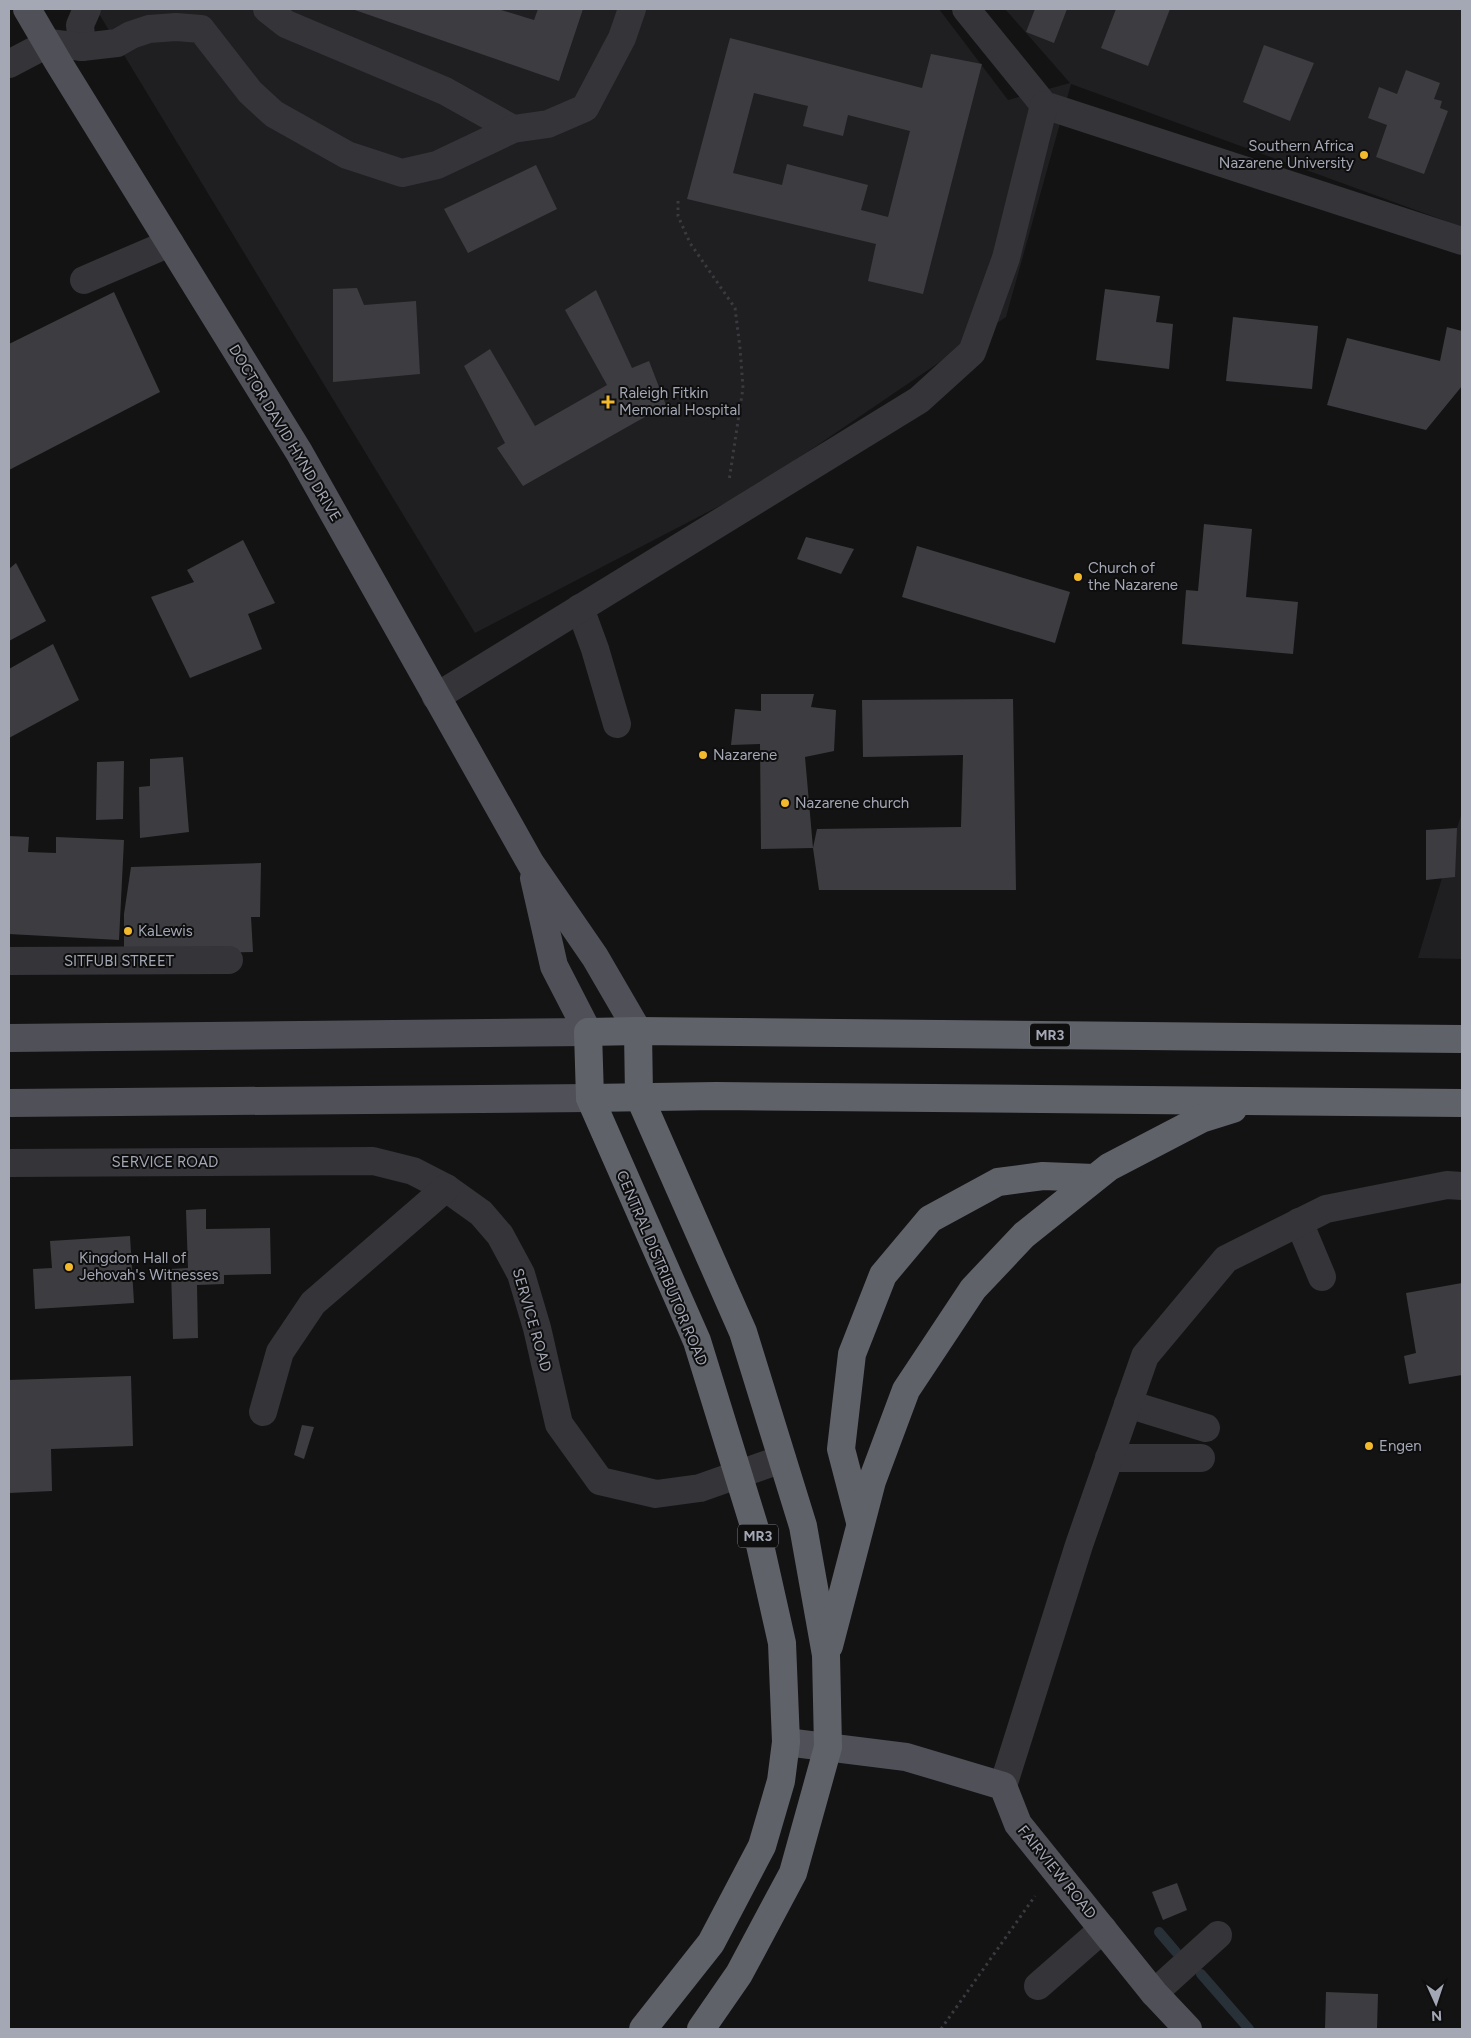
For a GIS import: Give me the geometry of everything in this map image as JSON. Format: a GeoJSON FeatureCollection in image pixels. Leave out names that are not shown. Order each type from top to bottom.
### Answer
{"type":"FeatureCollection","features":[{"type":"Feature","properties":{"kind":"highway"},"geometry":{"type":"LineString","coordinates":[[638,1031],[639,1096],[743,1332],[803,1526],[826,1655],[828,1747],[793,1873],[739,1974],[700,2029]]}},
{"type":"Feature","properties":{"kind":"highway","name":"MR3"},"geometry":{"type":"LineString","coordinates":[[588,1032],[1462,1039]]}},
{"type":"Feature","properties":{"kind":"highway","name":"CENTRAL DISTRIBUTOR ROAD"},"geometry":{"type":"LineString","coordinates":[[588,1032],[590,1098],[697,1341],[760,1545],[782,1642],[786,1742],[781,1781],[762,1846],[711,1943],[643,2029]]}},
{"type":"Feature","properties":{"kind":"highway"},"geometry":{"type":"LineString","coordinates":[[590,1098],[639,1096],[1462,1103]]}},
{"type":"Feature","properties":{"kind":"highway"},"geometry":{"type":"LineString","coordinates":[[826,1655],[872,1481],[906,1390],[973,1289],[1024,1235],[1109,1167],[1201,1119],[1259,1102]]}},
{"type":"Feature","properties":{"kind":"highway"},"geometry":{"type":"LineString","coordinates":[[861,1526],[841,1449],[852,1354],[883,1275],[930,1219],[998,1182],[1044,1176],[1094,1178]]}},
{"type":"Feature","properties":{"kind":"main road","name":"DOCTOR DAVID HYND DRIVE"},"geometry":{"type":"LineString","coordinates":[[28,9],[58,62],[299,452],[531,864],[595,957],[638,1031]]}},
{"type":"Feature","properties":{"kind":"main road","name":"DOCTOR DAVID HYND DRIVE"},"geometry":{"type":"LineString","coordinates":[[531,864],[554,966],[588,1032]]}},
{"type":"Feature","properties":{"kind":"main road"},"geometry":{"type":"LineString","coordinates":[[9,1038],[588,1032]]}},
{"type":"Feature","properties":{"kind":"main road"},"geometry":{"type":"LineString","coordinates":[[9,1104],[590,1098]]}},
{"type":"Feature","properties":{"kind":"main road"},"geometry":{"type":"LineString","coordinates":[[786,1742],[906,1757],[1003,1786]]}},
{"type":"Feature","properties":{"kind":"main road","name":"FAIRVIEW ROAD"},"geometry":{"type":"LineString","coordinates":[[1003,1786],[1018,1824],[1154,1993],[1188,2029]]}},
{"type":"Feature","properties":{"kind":"street"},"geometry":{"type":"LineString","coordinates":[[82,47],[80,26],[87,9]]}},
{"type":"Feature","properties":{"kind":"street"},"geometry":{"type":"LineString","coordinates":[[266,9],[286,24],[445,91],[513,129]]}},
{"type":"Feature","properties":{"kind":"street"},"geometry":{"type":"LineString","coordinates":[[9,64],[48,42],[82,47],[117,44],[131,35],[149,29],[176,27],[200,19],[250,92],[274,114],[347,156],[402,172],[437,165],[513,129],[548,124],[584,108],[622,38],[632,9]]}},
{"type":"Feature","properties":{"kind":"street"},"geometry":{"type":"LineString","coordinates":[[966,9],[1044,105],[1462,240]]}},
{"type":"Feature","properties":{"kind":"street"},"geometry":{"type":"LineString","coordinates":[[436,697],[919,400],[972,352],[1006,258],[1044,105]]}},
{"type":"Feature","properties":{"kind":"street"},"geometry":{"type":"LineString","coordinates":[[84,280],[170,243]]}},
{"type":"Feature","properties":{"kind":"street"},"geometry":{"type":"LineString","coordinates":[[580,608],[595,649],[617,724]]}},
{"type":"Feature","properties":{"kind":"street","name":"SITFUBI STREET"},"geometry":{"type":"LineString","coordinates":[[9,962],[229,960]]}},
{"type":"Feature","properties":{"kind":"street","name":"SERVICE ROAD"},"geometry":{"type":"LineString","coordinates":[[9,1163],[373,1161],[413,1171],[446,1188],[481,1213],[500,1235],[521,1274],[537,1328],[559,1424],[600,1481],[656,1494],[700,1488],[782,1459]]}},
{"type":"Feature","properties":{"kind":"street"},"geometry":{"type":"LineString","coordinates":[[1003,1786],[1079,1545],[1145,1356],[1226,1259],[1326,1209],[1447,1185],[1462,1186]]}},
{"type":"Feature","properties":{"kind":"street"},"geometry":{"type":"LineString","coordinates":[[263,1412],[280,1352],[313,1303],[446,1188]]}},
{"type":"Feature","properties":{"kind":"street"},"geometry":{"type":"LineString","coordinates":[[1299,1222],[1322,1277]]}},
{"type":"Feature","properties":{"kind":"street"},"geometry":{"type":"LineString","coordinates":[[1128,1404],[1206,1428]]}},
{"type":"Feature","properties":{"kind":"street"},"geometry":{"type":"LineString","coordinates":[[1109,1458],[1201,1458]]}},
{"type":"Feature","properties":{"kind":"street"},"geometry":{"type":"LineString","coordinates":[[1038,1986],[1103,1929]]}},
{"type":"Feature","properties":{"kind":"street"},"geometry":{"type":"LineString","coordinates":[[1154,1993],[1218,1935]]}},
{"type":"Feature","properties":{"kind":"path"},"geometry":{"type":"LineString","coordinates":[[678,201],[678,216],[690,243],[735,308],[743,388],[728,481],[741,509]]}},
{"type":"Feature","properties":{"kind":"path"},"geometry":{"type":"LineString","coordinates":[[942,2029],[1055,1870]]}},
{"type":"Feature","properties":{"kind":"shaded area","name":"Raleigh Fitkin Memorial Hospital"},"geometry":{"type":"Polygon","coordinates":[[[96,9],[939,9],[1008,100],[1070,83],[1005,9],[1462,9],[1462,227],[1071,84],[1006,317],[756,487],[475,633],[96,9]]]}},
{"type":"Feature","properties":{"kind":"shaded area"},"geometry":{"type":"Polygon","coordinates":[[[1462,812],[1462,959],[1418,958],[1457,828],[1462,812]]]}},
{"type":"Feature","properties":{"kind":"building"},"geometry":{"type":"Polygon","coordinates":[[[352,9],[498,9],[534,20],[538,9],[583,9],[559,81],[352,9]]]}},
{"type":"Feature","properties":{"kind":"building"},"geometry":{"type":"Polygon","coordinates":[[[1035,9],[1067,9],[1054,43],[1026,32],[1035,9]]]}},
{"type":"Feature","properties":{"kind":"building"},"geometry":{"type":"Polygon","coordinates":[[[1116,9],[1170,9],[1148,66],[1101,48],[1116,9]]]}},
{"type":"Feature","properties":{"kind":"building"},"geometry":{"type":"Polygon","coordinates":[[[730,38],[922,88],[931,54],[982,64],[923,294],[868,281],[876,244],[687,199],[730,38]],[[754,93],[733,173],[782,185],[787,164],[868,185],[861,210],[888,217],[910,131],[848,115],[843,136],[803,126],[808,106],[754,93]]]}},
{"type":"Feature","properties":{"kind":"building"},"geometry":{"type":"Polygon","coordinates":[[[1264,45],[1314,63],[1290,121],[1243,102],[1264,45]]]}},
{"type":"Feature","properties":{"kind":"building"},"geometry":{"type":"Polygon","coordinates":[[[1406,70],[1440,83],[1434,99],[1442,101],[1440,108],[1448,111],[1424,174],[1376,157],[1387,125],[1368,118],[1379,87],[1397,94],[1406,70]]]}},
{"type":"Feature","properties":{"kind":"building"},"geometry":{"type":"Polygon","coordinates":[[[536,165],[557,209],[468,253],[444,209],[536,165]]]}},
{"type":"Feature","properties":{"kind":"building"},"geometry":{"type":"Polygon","coordinates":[[[357,288],[364,305],[416,301],[420,374],[333,382],[333,289],[357,288]]]}},
{"type":"Feature","properties":{"kind":"building"},"geometry":{"type":"Polygon","coordinates":[[[1105,289],[1160,296],[1156,322],[1173,324],[1169,369],[1096,360],[1105,289]]]}},
{"type":"Feature","properties":{"kind":"building"},"geometry":{"type":"Polygon","coordinates":[[[596,290],[632,368],[649,361],[666,405],[523,486],[497,448],[505,443],[464,366],[490,349],[535,426],[607,385],[565,310],[596,290]]]}},
{"type":"Feature","properties":{"kind":"building"},"geometry":{"type":"Polygon","coordinates":[[[114,292],[160,392],[9,470],[9,344],[114,292]]]}},
{"type":"Feature","properties":{"kind":"building"},"geometry":{"type":"Polygon","coordinates":[[[1233,317],[1318,326],[1312,389],[1226,381],[1233,317]]]}},
{"type":"Feature","properties":{"kind":"building"},"geometry":{"type":"Polygon","coordinates":[[[1447,327],[1462,331],[1462,386],[1426,430],[1327,405],[1347,338],[1440,361],[1447,327]]]}},
{"type":"Feature","properties":{"kind":"building"},"geometry":{"type":"Polygon","coordinates":[[[1204,524],[1252,529],[1246,597],[1298,602],[1293,654],[1182,644],[1186,590],[1198,591],[1204,524]]]}},
{"type":"Feature","properties":{"kind":"building"},"geometry":{"type":"Polygon","coordinates":[[[806,537],[854,549],[841,574],[797,559],[806,537]]]}},
{"type":"Feature","properties":{"kind":"building"},"geometry":{"type":"Polygon","coordinates":[[[243,540],[275,603],[248,614],[262,649],[190,678],[151,597],[194,582],[187,570],[243,540]]]}},
{"type":"Feature","properties":{"kind":"building"},"geometry":{"type":"Polygon","coordinates":[[[917,546],[1070,592],[1055,643],[902,597],[917,546]]]}},
{"type":"Feature","properties":{"kind":"building"},"geometry":{"type":"Polygon","coordinates":[[[16,563],[46,621],[9,641],[9,569],[16,563]]]}},
{"type":"Feature","properties":{"kind":"building"},"geometry":{"type":"Polygon","coordinates":[[[53,644],[79,700],[9,738],[9,669],[53,644]]]}},
{"type":"Feature","properties":{"kind":"building","name":"Nazarene church"},"geometry":{"type":"Polygon","coordinates":[[[761,694],[814,694],[811,707],[836,710],[834,751],[805,757],[813,848],[761,849],[760,744],[731,745],[735,709],[761,711],[761,694]]]}},
{"type":"Feature","properties":{"kind":"building"},"geometry":{"type":"Polygon","coordinates":[[[1013,699],[1016,890],[819,890],[813,848],[817,829],[961,827],[963,755],[863,757],[862,700],[1013,699]]]}},
{"type":"Feature","properties":{"kind":"building"},"geometry":{"type":"Polygon","coordinates":[[[183,757],[189,832],[140,838],[139,787],[150,786],[150,759],[183,757]]]}},
{"type":"Feature","properties":{"kind":"building"},"geometry":{"type":"Polygon","coordinates":[[[124,761],[123,819],[96,820],[97,762],[124,761]]]}},
{"type":"Feature","properties":{"kind":"building"},"geometry":{"type":"Polygon","coordinates":[[[1457,828],[1455,877],[1426,880],[1426,830],[1457,828]]]}},
{"type":"Feature","properties":{"kind":"building"},"geometry":{"type":"Polygon","coordinates":[[[9,836],[29,837],[28,852],[56,853],[56,837],[124,840],[119,940],[9,934],[9,836]]]}},
{"type":"Feature","properties":{"kind":"building"},"geometry":{"type":"Polygon","coordinates":[[[261,863],[260,917],[251,917],[253,952],[124,955],[124,914],[131,867],[261,863]]]}},
{"type":"Feature","properties":{"kind":"building"},"geometry":{"type":"Polygon","coordinates":[[[206,1209],[206,1229],[270,1228],[271,1274],[224,1275],[224,1284],[197,1285],[198,1338],[173,1339],[171,1269],[188,1268],[186,1210],[206,1209]]]}},
{"type":"Feature","properties":{"kind":"building"},"geometry":{"type":"Polygon","coordinates":[[[130,1236],[134,1303],[35,1309],[33,1269],[52,1268],[50,1241],[130,1236]]]}},
{"type":"Feature","properties":{"kind":"building"},"geometry":{"type":"Polygon","coordinates":[[[1462,1283],[1462,1375],[1409,1384],[1404,1356],[1416,1353],[1406,1293],[1462,1283]]]}},
{"type":"Feature","properties":{"kind":"building"},"geometry":{"type":"Polygon","coordinates":[[[131,1376],[133,1446],[51,1449],[52,1491],[9,1493],[9,1380],[131,1376]]]}},
{"type":"Feature","properties":{"kind":"building"},"geometry":{"type":"Polygon","coordinates":[[[302,1425],[314,1427],[304,1459],[294,1455],[302,1425]]]}},
{"type":"Feature","properties":{"kind":"building"},"geometry":{"type":"Polygon","coordinates":[[[1177,1883],[1187,1910],[1163,1920],[1152,1892],[1177,1883]]]}},
{"type":"Feature","properties":{"kind":"building"},"geometry":{"type":"Polygon","coordinates":[[[1326,1992],[1378,1994],[1377,2029],[1325,2029],[1326,1992]]]}},
{"type":"Feature","properties":{"kind":"waterway"},"geometry":{"type":"LineString","coordinates":[[1159,1932],[1176,1952]]}},
{"type":"Feature","properties":{"kind":"waterway"},"geometry":{"type":"LineString","coordinates":[[1201,1974],[1249,2029]]}},
{"type":"Feature","properties":{"kind":"place","name":"Southern Africa Nazarene University"},"geometry":{"type":"Point","coordinates":[1364,155]}},
{"type":"Feature","properties":{"kind":"place","name":"Raleigh Fitkin Memorial Hospital"},"geometry":{"type":"Point","coordinates":[608,402]}},
{"type":"Feature","properties":{"kind":"place","name":"Church of the Nazarene"},"geometry":{"type":"Point","coordinates":[1078,577]}},
{"type":"Feature","properties":{"kind":"place","name":"Nazarene"},"geometry":{"type":"Point","coordinates":[703,755]}},
{"type":"Feature","properties":{"kind":"place","name":"Nazarene church"},"geometry":{"type":"Point","coordinates":[785,803]}},
{"type":"Feature","properties":{"kind":"place","name":"KaLewis"},"geometry":{"type":"Point","coordinates":[128,931]}},
{"type":"Feature","properties":{"kind":"place","name":"Kingdom Hall of Jehovah's Witnesses"},"geometry":{"type":"Point","coordinates":[69,1267]}},
{"type":"Feature","properties":{"kind":"place","name":"Engen"},"geometry":{"type":"Point","coordinates":[1369,1446]}}]}
